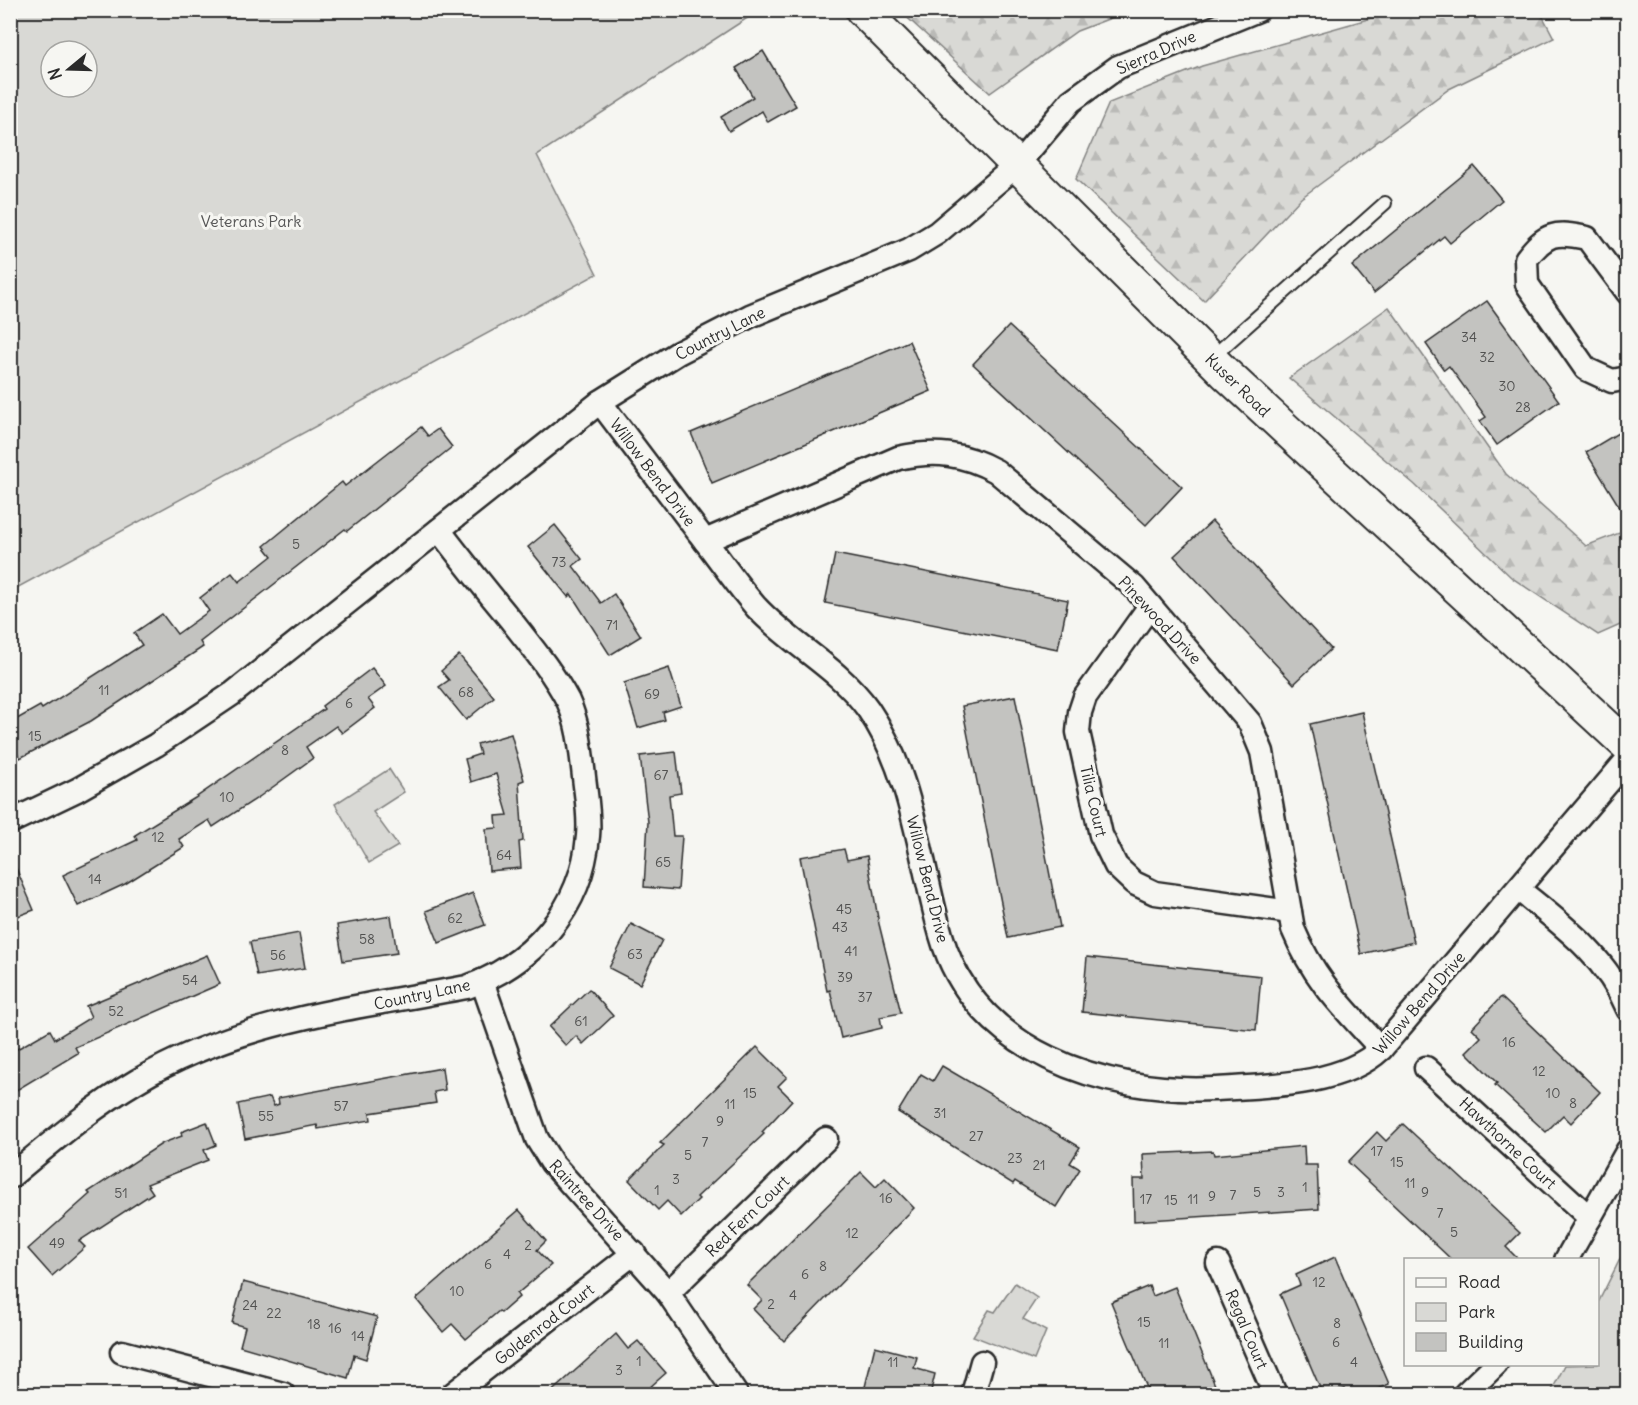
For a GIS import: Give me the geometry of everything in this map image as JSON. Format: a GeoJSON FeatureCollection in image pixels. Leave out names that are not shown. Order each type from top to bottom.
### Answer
{"type":"FeatureCollection","features":[{"type":"Feature","properties":{"kind":"street","name":"Kuser Road"},"geometry":{"type":"LineString","coordinates":[[862,10],[1210,358],[1628,746]]}},
{"type":"Feature","properties":{"kind":"street","name":"Sierra Drive"},"geometry":{"type":"LineString","coordinates":[[1017,165],[1071,101],[1118,67],[1258,10]]}},
{"type":"Feature","properties":{"kind":"street","name":"Country Lane"},"geometry":{"type":"LineString","coordinates":[[10,822],[76,790],[156,745],[232,694],[600,402],[678,353],[750,316],[909,250],[937,233],[1017,165]]}},
{"type":"Feature","properties":{"kind":"street"},"geometry":{"type":"LineString","coordinates":[[1628,292],[1587,238],[1563,232],[1540,240],[1526,259],[1527,284],[1586,369],[1612,381],[1628,378]]}},
{"type":"Feature","properties":{"kind":"street","name":"Willow Bend Drive"},"geometry":{"type":"LineString","coordinates":[[600,402],[756,606],[790,640],[839,678],[865,706],[886,738],[902,773],[942,938],[954,968],[973,998],[996,1024],[1027,1048],[1059,1064],[1092,1074],[1144,1084],[1207,1089],[1269,1086],[1335,1075],[1358,1066],[1381,1049],[1628,759]]}},
{"type":"Feature","properties":{"kind":"street","name":"Pinewood Drive"},"geometry":{"type":"LineString","coordinates":[[705,541],[898,458],[923,453],[949,453],[975,460],[996,471],[1134,587],[1250,723],[1262,752],[1290,912],[1305,957],[1319,980],[1381,1049]]}},
{"type":"Feature","properties":{"kind":"street","name":"Country Lane"},"geometry":{"type":"LineString","coordinates":[[10,1177],[91,1110],[137,1080],[186,1055],[236,1035],[289,1021],[466,987],[512,966],[538,945],[561,917],[583,866],[589,819],[580,738],[564,694],[552,673],[439,530]]}},
{"type":"Feature","properties":{"kind":"street","name":"Tilia Court"},"geometry":{"type":"LineString","coordinates":[[1150,606],[1085,697],[1080,712],[1078,732],[1105,848],[1116,866],[1134,883],[1155,893],[1290,912]]}},
{"type":"Feature","properties":{"kind":"street"},"geometry":{"type":"LineString","coordinates":[[1518,889],[1579,939],[1601,962],[1621,992],[1628,1009]]}},
{"type":"Feature","properties":{"kind":"street","name":"Raintree Drive"},"geometry":{"type":"LineString","coordinates":[[482,981],[537,1139],[552,1163],[668,1293],[736,1395]]}},
{"type":"Feature","properties":{"kind":"street","name":"Hawthorne Court"},"geometry":{"type":"LineString","coordinates":[[1426,1068],[1590,1218]]}},
{"type":"Feature","properties":{"kind":"street","name":"Red Fern Court"},"geometry":{"type":"LineString","coordinates":[[668,1293],[826,1139]]}},
{"type":"Feature","properties":{"kind":"street"},"geometry":{"type":"LineString","coordinates":[[1567,1258],[1628,1150]]}},
{"type":"Feature","properties":{"kind":"street","name":"Goldenrod Court"},"geometry":{"type":"LineString","coordinates":[[453,1395],[634,1253]]}},
{"type":"Feature","properties":{"kind":"street","name":"Regal Court"},"geometry":{"type":"LineString","coordinates":[[1218,1263],[1275,1395]]}},
{"type":"Feature","properties":{"kind":"street"},"geometry":{"type":"LineString","coordinates":[[122,1352],[283,1395]]}},
{"type":"Feature","properties":{"kind":"street"},"geometry":{"type":"LineString","coordinates":[[973,1395],[981,1362]]}},
{"type":"Feature","properties":{"kind":"street"},"geometry":{"type":"LineString","coordinates":[[1465,1395],[1495,1366]]}},
{"type":"Feature","properties":{"kind":"lane"},"geometry":{"type":"LineString","coordinates":[[1210,358],[1385,203]]}},
{"type":"Feature","properties":{"kind":"green space","name":"Veterans Park"},"geometry":{"type":"Polygon","coordinates":[[[11,10],[758,10],[537,155],[597,274],[11,591],[11,10]]]}},
{"type":"Feature","properties":{"kind":"green space"},"geometry":{"type":"Polygon","coordinates":[[[900,11],[1129,11],[1077,31],[990,93],[900,11]]]}},
{"type":"Feature","properties":{"kind":"green space"},"geometry":{"type":"Polygon","coordinates":[[[1382,15],[1542,15],[1554,38],[1449,89],[1301,198],[1204,301],[1076,179],[1109,103],[1202,66],[1382,15]]]}},
{"type":"Feature","properties":{"kind":"green space"},"geometry":{"type":"Polygon","coordinates":[[[1389,307],[1506,474],[1586,546],[1627,530],[1627,622],[1598,635],[1512,578],[1414,484],[1289,378],[1389,307]]]}},
{"type":"Feature","properties":{"kind":"green space"},"geometry":{"type":"Polygon","coordinates":[[[389,769],[404,792],[373,812],[398,846],[369,863],[335,804],[389,769]]]}},
{"type":"Feature","properties":{"kind":"green space"},"geometry":{"type":"Polygon","coordinates":[[[1627,1245],[1627,1394],[1550,1394],[1564,1366],[1599,1366],[1599,1301],[1627,1245]]]}},
{"type":"Feature","properties":{"kind":"green space"},"geometry":{"type":"Polygon","coordinates":[[[1015,1283],[1037,1298],[1023,1319],[1046,1331],[1034,1360],[973,1336],[989,1310],[995,1312],[1015,1283]]]}},
{"type":"Feature","properties":{"kind":"building"},"geometry":{"type":"Polygon","coordinates":[[[763,51],[796,106],[768,122],[762,111],[729,131],[721,117],[753,97],[736,68],[763,51]]]}},
{"type":"Feature","properties":{"kind":"building"},"geometry":{"type":"Polygon","coordinates":[[[1474,166],[1502,200],[1450,243],[1444,236],[1374,293],[1352,266],[1474,166]]]}},
{"type":"Feature","properties":{"kind":"building"},"geometry":{"type":"Polygon","coordinates":[[[1487,301],[1559,401],[1497,445],[1480,421],[1486,417],[1449,366],[1444,370],[1426,344],[1487,301]]]}},
{"type":"Feature","properties":{"kind":"building"},"geometry":{"type":"Polygon","coordinates":[[[1009,326],[1182,487],[1146,525],[973,364],[1009,326]]]}},
{"type":"Feature","properties":{"kind":"building"},"geometry":{"type":"Polygon","coordinates":[[[909,341],[931,391],[712,483],[691,433],[909,341]]]}},
{"type":"Feature","properties":{"kind":"building"},"geometry":{"type":"Polygon","coordinates":[[[421,427],[428,436],[438,429],[452,447],[347,531],[345,529],[200,642],[203,647],[91,721],[20,758],[10,740],[10,723],[40,706],[42,709],[142,645],[134,633],[162,614],[177,634],[209,611],[200,598],[232,573],[239,582],[272,556],[264,546],[342,482],[345,486],[421,427]]]}},
{"type":"Feature","properties":{"kind":"building"},"geometry":{"type":"Polygon","coordinates":[[[1628,427],[1628,521],[1586,452],[1628,427]]]}},
{"type":"Feature","properties":{"kind":"building"},"geometry":{"type":"Polygon","coordinates":[[[1212,521],[1331,649],[1294,684],[1174,556],[1212,521]]]}},
{"type":"Feature","properties":{"kind":"building"},"geometry":{"type":"Polygon","coordinates":[[[555,525],[582,559],[573,566],[601,603],[614,594],[641,636],[610,655],[571,594],[568,597],[528,547],[555,525]]]}},
{"type":"Feature","properties":{"kind":"building"},"geometry":{"type":"Polygon","coordinates":[[[835,554],[1068,600],[1058,649],[825,603],[835,554]]]}},
{"type":"Feature","properties":{"kind":"building"},"geometry":{"type":"Polygon","coordinates":[[[459,655],[494,697],[466,720],[439,687],[449,680],[441,671],[459,655]]]}},
{"type":"Feature","properties":{"kind":"building"},"geometry":{"type":"Polygon","coordinates":[[[372,668],[386,686],[368,699],[375,708],[342,733],[336,726],[306,747],[313,758],[259,797],[213,827],[209,820],[179,839],[184,847],[125,884],[78,906],[63,875],[137,840],[135,835],[195,798],[324,709],[322,706],[372,668]]]}},
{"type":"Feature","properties":{"kind":"building"},"geometry":{"type":"Polygon","coordinates":[[[669,668],[681,706],[663,712],[665,720],[638,728],[624,683],[669,668]]]}},
{"type":"Feature","properties":{"kind":"building"},"geometry":{"type":"Polygon","coordinates":[[[1015,696],[1060,927],[1008,938],[962,706],[1015,696]]]}},
{"type":"Feature","properties":{"kind":"building"},"geometry":{"type":"Polygon","coordinates":[[[1362,712],[1414,942],[1361,954],[1310,724],[1362,712]]]}},
{"type":"Feature","properties":{"kind":"building"},"geometry":{"type":"Polygon","coordinates":[[[511,734],[524,780],[519,782],[523,841],[519,842],[521,868],[489,871],[486,829],[497,828],[496,816],[508,815],[496,774],[471,782],[465,759],[480,754],[477,744],[511,734]]]}},
{"type":"Feature","properties":{"kind":"building"},"geometry":{"type":"Polygon","coordinates":[[[676,752],[681,793],[669,795],[673,836],[682,836],[678,890],[644,887],[648,822],[640,756],[676,752]]]}},
{"type":"Feature","properties":{"kind":"building"},"geometry":{"type":"Polygon","coordinates":[[[844,849],[847,860],[867,856],[879,924],[901,1013],[880,1017],[882,1028],[841,1038],[830,990],[827,991],[800,857],[844,849]]]}},
{"type":"Feature","properties":{"kind":"building"},"geometry":{"type":"Polygon","coordinates":[[[10,854],[34,910],[10,919],[10,854]]]}},
{"type":"Feature","properties":{"kind":"building"},"geometry":{"type":"Polygon","coordinates":[[[473,893],[485,925],[439,943],[426,911],[473,893]]]}},
{"type":"Feature","properties":{"kind":"building"},"geometry":{"type":"Polygon","coordinates":[[[391,916],[397,953],[343,961],[337,925],[391,916]]]}},
{"type":"Feature","properties":{"kind":"building"},"geometry":{"type":"Polygon","coordinates":[[[631,924],[662,940],[640,984],[609,968],[631,924]]]}},
{"type":"Feature","properties":{"kind":"building"},"geometry":{"type":"Polygon","coordinates":[[[299,933],[305,968],[257,976],[250,942],[299,933]]]}},
{"type":"Feature","properties":{"kind":"building"},"geometry":{"type":"Polygon","coordinates":[[[207,955],[220,984],[75,1047],[78,1053],[10,1094],[10,1053],[50,1030],[55,1039],[91,1017],[86,1006],[207,955]]]}},
{"type":"Feature","properties":{"kind":"building"},"geometry":{"type":"Polygon","coordinates":[[[1087,957],[1261,976],[1256,1030],[1082,1012],[1087,957]]]}},
{"type":"Feature","properties":{"kind":"building"},"geometry":{"type":"Polygon","coordinates":[[[589,989],[613,1016],[583,1044],[576,1036],[566,1046],[549,1027],[589,989]]]}},
{"type":"Feature","properties":{"kind":"building"},"geometry":{"type":"Polygon","coordinates":[[[1501,997],[1600,1092],[1571,1123],[1563,1115],[1546,1132],[1495,1085],[1497,1083],[1466,1052],[1481,1037],[1472,1028],[1501,997]]]}},
{"type":"Feature","properties":{"kind":"building"},"geometry":{"type":"Polygon","coordinates":[[[757,1047],[787,1077],[778,1086],[792,1100],[762,1132],[764,1134],[697,1197],[699,1199],[681,1216],[667,1201],[658,1210],[629,1180],[664,1145],[660,1143],[757,1047]]]}},
{"type":"Feature","properties":{"kind":"building"},"geometry":{"type":"Polygon","coordinates":[[[942,1066],[1080,1147],[1070,1163],[1080,1169],[1056,1207],[1015,1181],[1013,1184],[898,1112],[921,1074],[933,1081],[942,1066]]]}},
{"type":"Feature","properties":{"kind":"building"},"geometry":{"type":"Polygon","coordinates":[[[442,1068],[445,1090],[434,1092],[436,1103],[370,1113],[371,1120],[318,1129],[317,1125],[245,1139],[238,1104],[270,1097],[274,1106],[279,1104],[278,1098],[442,1068]]]}},
{"type":"Feature","properties":{"kind":"building"},"geometry":{"type":"Polygon","coordinates":[[[207,1122],[216,1145],[204,1150],[208,1160],[147,1184],[153,1193],[79,1241],[85,1247],[52,1276],[28,1249],[90,1194],[88,1192],[163,1143],[182,1136],[181,1132],[207,1122]]]}},
{"type":"Feature","properties":{"kind":"building"},"geometry":{"type":"Polygon","coordinates":[[[1403,1124],[1520,1233],[1506,1247],[1517,1258],[1450,1258],[1348,1162],[1377,1132],[1386,1141],[1403,1124]]]}},
{"type":"Feature","properties":{"kind":"building"},"geometry":{"type":"Polygon","coordinates":[[[1304,1146],[1305,1165],[1317,1165],[1319,1209],[1134,1221],[1133,1179],[1144,1179],[1143,1154],[1213,1151],[1214,1155],[1304,1146]]]}},
{"type":"Feature","properties":{"kind":"building"},"geometry":{"type":"Polygon","coordinates":[[[861,1172],[876,1187],[885,1178],[914,1208],[784,1341],[753,1309],[762,1300],[747,1285],[861,1172]]]}},
{"type":"Feature","properties":{"kind":"building"},"geometry":{"type":"Polygon","coordinates":[[[519,1210],[546,1241],[537,1250],[551,1265],[517,1294],[519,1297],[501,1313],[499,1311],[466,1339],[452,1324],[443,1332],[416,1299],[519,1210]]]}},
{"type":"Feature","properties":{"kind":"building"},"geometry":{"type":"Polygon","coordinates":[[[1335,1257],[1389,1384],[1364,1395],[1347,1395],[1345,1389],[1323,1395],[1280,1294],[1300,1285],[1296,1275],[1335,1257]]]}},
{"type":"Feature","properties":{"kind":"building"},"geometry":{"type":"Polygon","coordinates":[[[243,1282],[377,1317],[366,1359],[354,1355],[348,1378],[240,1346],[245,1327],[232,1323],[243,1282]]]}},
{"type":"Feature","properties":{"kind":"building"},"geometry":{"type":"Polygon","coordinates":[[[1149,1286],[1153,1296],[1175,1287],[1219,1395],[1150,1395],[1111,1302],[1149,1286]]]}},
{"type":"Feature","properties":{"kind":"building"},"geometry":{"type":"Polygon","coordinates":[[[616,1334],[628,1349],[638,1341],[666,1373],[641,1395],[548,1395],[616,1334]]]}},
{"type":"Feature","properties":{"kind":"building"},"geometry":{"type":"Polygon","coordinates":[[[875,1346],[917,1357],[914,1368],[935,1374],[930,1395],[863,1395],[875,1346]]]}}]}
